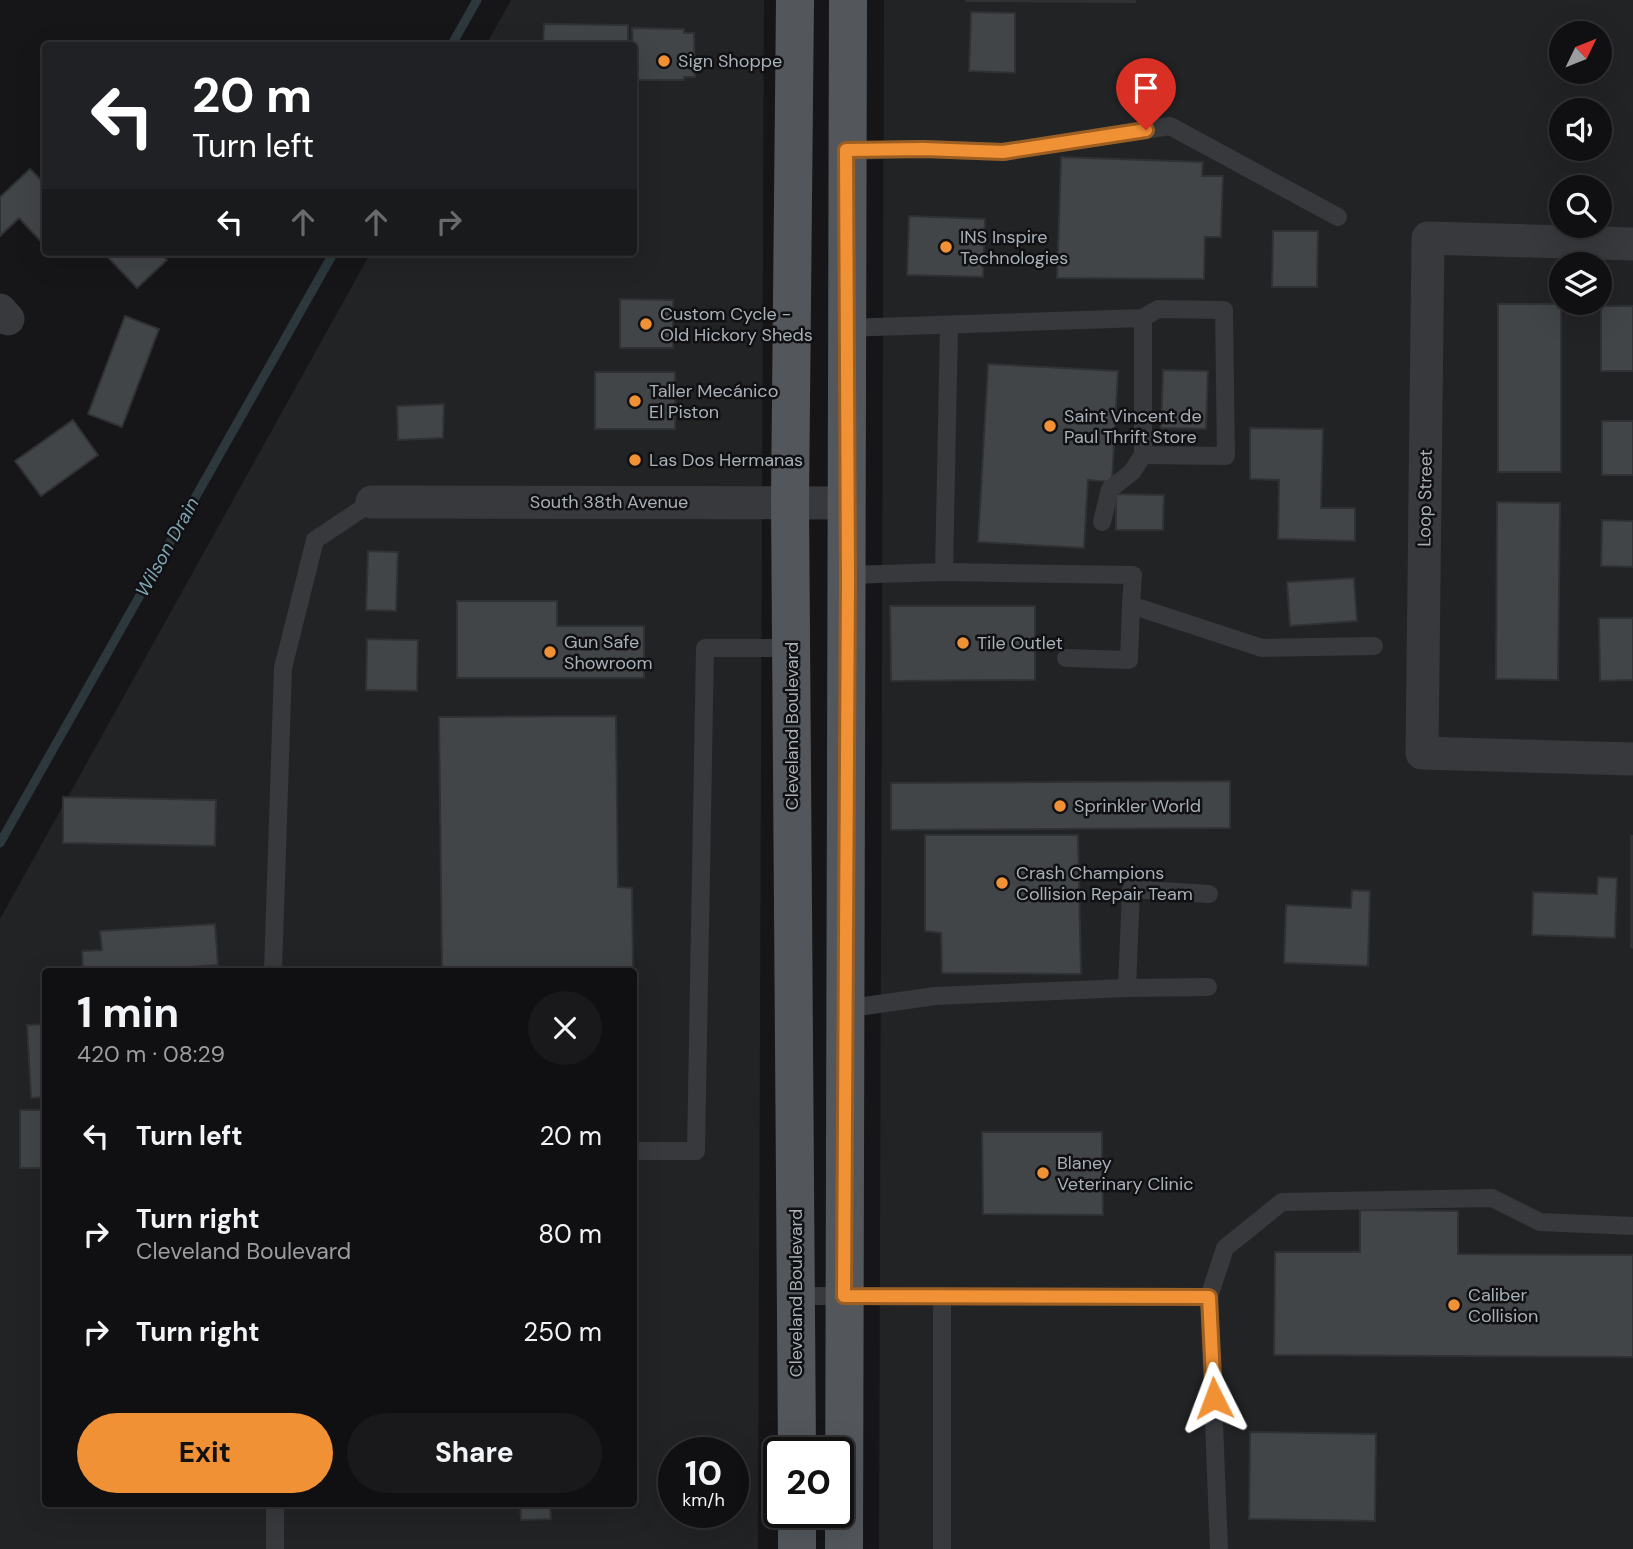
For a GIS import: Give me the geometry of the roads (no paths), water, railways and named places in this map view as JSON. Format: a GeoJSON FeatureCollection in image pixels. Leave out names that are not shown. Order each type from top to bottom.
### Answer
{"type":"FeatureCollection","features":[{"type":"Feature","properties":{"kind":"main road","name":"Cleveland Boulevard"},"geometry":{"type":"LineString","coordinates":[[795,0],[790,501],[797,1437]]}},
{"type":"Feature","properties":{"kind":"main road"},"geometry":{"type":"LineString","coordinates":[[844,1549],[848,575],[845,503],[845,328],[848,0]]}},
{"type":"Feature","properties":{"kind":"main road"},"geometry":{"type":"LineString","coordinates":[[797,1528],[797,1549]]}},
{"type":"Feature","properties":{"kind":"street","name":"Loop Street"},"geometry":{"type":"LineString","coordinates":[[1633,244],[1428,237],[1422,753],[1633,759]]}},
{"type":"Feature","properties":{"kind":"street","name":"South 38th Avenue"},"geometry":{"type":"LineString","coordinates":[[372,502],[845,503]]}},
{"type":"Feature","properties":{"kind":"lane"},"geometry":{"type":"LineString","coordinates":[[846,150],[1003,152],[1170,126],[1338,217]]}},
{"type":"Feature","properties":{"kind":"lane"},"geometry":{"type":"LineString","coordinates":[[845,328],[1143,318],[1158,309],[1223,310],[1226,456],[1143,454]]}},
{"type":"Feature","properties":{"kind":"lane"},"geometry":{"type":"LineString","coordinates":[[1102,522],[1110,489],[1132,472],[1143,454],[1143,318]]}},
{"type":"Feature","properties":{"kind":"lane"},"geometry":{"type":"LineString","coordinates":[[944,572],[949,325]]}},
{"type":"Feature","properties":{"kind":"lane"},"geometry":{"type":"LineString","coordinates":[[273,968],[283,668],[314,540],[372,502]]}},
{"type":"Feature","properties":{"kind":"lane"},"geometry":{"type":"LineString","coordinates":[[848,575],[944,572],[1133,575],[1129,660],[1066,658]]}},
{"type":"Feature","properties":{"kind":"lane"},"geometry":{"type":"LineString","coordinates":[[1131,605],[1262,648],[1374,646]]}},
{"type":"Feature","properties":{"kind":"lane"},"geometry":{"type":"LineString","coordinates":[[637,1151],[696,1151],[705,648],[792,648]]}},
{"type":"Feature","properties":{"kind":"lane"},"geometry":{"type":"LineString","coordinates":[[1127,988],[1131,889],[1209,894]]}},
{"type":"Feature","properties":{"kind":"lane"},"geometry":{"type":"LineString","coordinates":[[845,1009],[936,996],[1209,987]]}},
{"type":"Feature","properties":{"kind":"lane"},"geometry":{"type":"LineString","coordinates":[[1219,1549],[1209,1297],[1225,1248],[1282,1202],[1492,1198],[1540,1222],[1633,1226]]}},
{"type":"Feature","properties":{"kind":"lane"},"geometry":{"type":"LineString","coordinates":[[796,1296],[1209,1297]]}},
{"type":"Feature","properties":{"kind":"lane"},"geometry":{"type":"LineString","coordinates":[[942,1296],[942,1549]]}},
{"type":"Feature","properties":{"kind":"lane"},"geometry":{"type":"LineString","coordinates":[[275,1507],[275,1549]]}},
{"type":"Feature","properties":{"kind":"waterway","name":"Wilson Drain"},"geometry":{"type":"LineString","coordinates":[[453,42],[477,0]]}},
{"type":"Feature","properties":{"kind":"waterway","name":"Wilson Drain"},"geometry":{"type":"LineString","coordinates":[[0,843],[332,256]]}},
{"type":"Feature","properties":{"kind":"place","name":"Sign Shoppe"},"geometry":{"type":"Point","coordinates":[664,61]}},
{"type":"Feature","properties":{"kind":"place","name":"INS Inspire Technologies"},"geometry":{"type":"Point","coordinates":[946,247]}},
{"type":"Feature","properties":{"kind":"place","name":"Custom Cycle - Old Hickory Sheds"},"geometry":{"type":"Point","coordinates":[646,324]}},
{"type":"Feature","properties":{"kind":"place","name":"Taller Mecánico El Piston"},"geometry":{"type":"Point","coordinates":[635,401]}},
{"type":"Feature","properties":{"kind":"place","name":"Saint Vincent de Paul Thrift Store"},"geometry":{"type":"Point","coordinates":[1050,426]}},
{"type":"Feature","properties":{"kind":"place","name":"Las Dos Hermanas"},"geometry":{"type":"Point","coordinates":[635,460]}},
{"type":"Feature","properties":{"kind":"place","name":"Tile Outlet"},"geometry":{"type":"Point","coordinates":[963,643]}},
{"type":"Feature","properties":{"kind":"place","name":"Gun Safe Showroom"},"geometry":{"type":"Point","coordinates":[550,652]}},
{"type":"Feature","properties":{"kind":"place","name":"Sprinkler World"},"geometry":{"type":"Point","coordinates":[1060,806]}},
{"type":"Feature","properties":{"kind":"place","name":"Crash Champions Collision Repair Team"},"geometry":{"type":"Point","coordinates":[1002,883]}},
{"type":"Feature","properties":{"kind":"place","name":"Blaney Veterinary Clinic"},"geometry":{"type":"Point","coordinates":[1043,1173]}},
{"type":"Feature","properties":{"kind":"place","name":"Caliber Collision"},"geometry":{"type":"Point","coordinates":[1454,1305]}}]}
